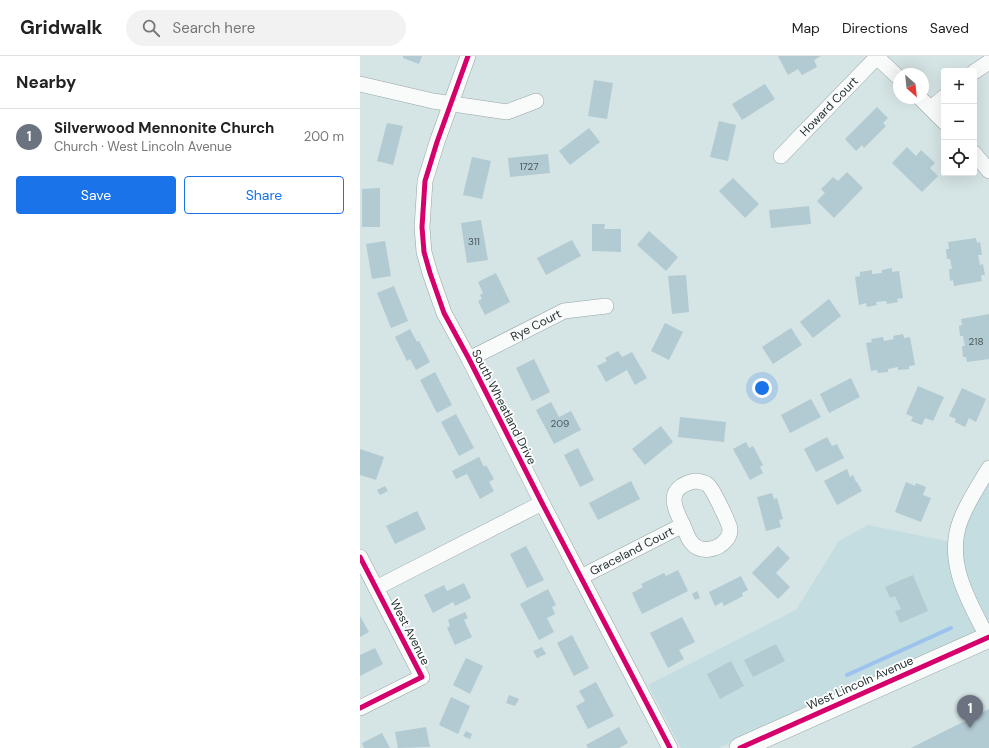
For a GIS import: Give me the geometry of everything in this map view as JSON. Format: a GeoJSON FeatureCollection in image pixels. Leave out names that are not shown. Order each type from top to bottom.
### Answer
{"type":"FeatureCollection","features":[{"type":"Feature","properties":{"kind":"street","name":"South Wheatland Drive"},"geometry":{"type":"LineString","coordinates":[[468,56],[450,104],[425,181],[422,227],[424,252],[444,313],[670,748]]}},
{"type":"Feature","properties":{"kind":"street"},"geometry":{"type":"LineString","coordinates":[[876,57],[893,73]]}},
{"type":"Feature","properties":{"kind":"street","name":"Howard Court"},"geometry":{"type":"LineString","coordinates":[[781,156],[876,57]]}},
{"type":"Feature","properties":{"kind":"street"},"geometry":{"type":"LineString","coordinates":[[977,70],[989,62]]}},
{"type":"Feature","properties":{"kind":"street"},"geometry":{"type":"LineString","coordinates":[[360,84],[433,101],[508,112],[536,102]]}},
{"type":"Feature","properties":{"kind":"street"},"geometry":{"type":"LineString","coordinates":[[930,108],[941,99]]}},
{"type":"Feature","properties":{"kind":"street"},"geometry":{"type":"LineString","coordinates":[[926,104],[941,119]]}},
{"type":"Feature","properties":{"kind":"street"},"geometry":{"type":"LineString","coordinates":[[977,156],[989,172]]}},
{"type":"Feature","properties":{"kind":"street","name":"Rye Court"},"geometry":{"type":"LineString","coordinates":[[469,359],[564,311],[606,306]]}},
{"type":"Feature","properties":{"kind":"street"},"geometry":{"type":"LineString","coordinates":[[988,638],[962,583],[956,560],[956,543],[960,520],[989,468]]}},
{"type":"Feature","properties":{"kind":"street","name":"Graceland Court"},"geometry":{"type":"LineString","coordinates":[[694,481],[708,485],[729,524],[730,530],[728,538],[723,544],[705,550],[692,543],[683,526],[674,509],[673,501],[675,493],[679,487],[694,481]]}},
{"type":"Feature","properties":{"kind":"street","name":"West Avenue"},"geometry":{"type":"LineString","coordinates":[[376,588],[542,503]]}},
{"type":"Feature","properties":{"kind":"street","name":"Graceland Court"},"geometry":{"type":"LineString","coordinates":[[581,577],[683,526]]}},
{"type":"Feature","properties":{"kind":"street","name":"West Avenue"},"geometry":{"type":"LineString","coordinates":[[360,557],[422,677],[360,708]]}},
{"type":"Feature","properties":{"kind":"street","name":"West Lincoln Avenue"},"geometry":{"type":"LineString","coordinates":[[740,748],[988,638]]}},
{"type":"Feature","properties":{"kind":"shaded area"},"geometry":{"type":"Polygon","coordinates":[[[989,468],[989,626],[822,700],[719,748],[681,748],[648,685],[796,610],[839,541],[868,525],[956,543],[989,468]]]}},
{"type":"Feature","properties":{"kind":"building"},"geometry":{"type":"Polygon","coordinates":[[[403,56],[422,56],[419,64],[403,58],[403,56]]]}},
{"type":"Feature","properties":{"kind":"building"},"geometry":{"type":"Polygon","coordinates":[[[778,56],[821,56],[814,60],[817,67],[802,75],[798,69],[788,75],[778,56]]]}},
{"type":"Feature","properties":{"kind":"building"},"geometry":{"type":"Polygon","coordinates":[[[594,80],[613,83],[607,119],[588,116],[594,80]]]}},
{"type":"Feature","properties":{"kind":"building"},"geometry":{"type":"Polygon","coordinates":[[[765,84],[775,99],[742,120],[732,104],[765,84]]]}},
{"type":"Feature","properties":{"kind":"building"},"geometry":{"type":"Polygon","coordinates":[[[877,107],[888,118],[883,123],[886,126],[864,148],[862,145],[856,151],[845,139],[877,107]]]}},
{"type":"Feature","properties":{"kind":"building"},"geometry":{"type":"Polygon","coordinates":[[[719,121],[736,125],[728,161],[710,157],[719,121]]]}},
{"type":"Feature","properties":{"kind":"building"},"geometry":{"type":"Polygon","coordinates":[[[387,123],[403,126],[393,165],[377,161],[387,123]]]}},
{"type":"Feature","properties":{"kind":"building"},"geometry":{"type":"Polygon","coordinates":[[[589,128],[600,142],[570,165],[559,151],[589,128]]]}},
{"type":"Feature","properties":{"kind":"building"},"geometry":{"type":"Polygon","coordinates":[[[907,147],[916,156],[921,150],[935,163],[930,168],[938,176],[922,192],[892,163],[907,147]]]}},
{"type":"Feature","properties":{"kind":"building"},"geometry":{"type":"Polygon","coordinates":[[[548,154],[550,173],[510,177],[508,158],[548,154]]]}},
{"type":"Feature","properties":{"kind":"building"},"geometry":{"type":"Polygon","coordinates":[[[472,157],[491,161],[482,199],[463,195],[472,157]]]}},
{"type":"Feature","properties":{"kind":"building"},"geometry":{"type":"Polygon","coordinates":[[[847,172],[863,188],[834,218],[817,201],[825,193],[821,189],[833,177],[838,181],[847,172]]]}},
{"type":"Feature","properties":{"kind":"building"},"geometry":{"type":"Polygon","coordinates":[[[733,178],[759,204],[745,218],[719,191],[733,178]]]}},
{"type":"Feature","properties":{"kind":"building"},"geometry":{"type":"Polygon","coordinates":[[[380,188],[380,227],[362,227],[362,189],[380,188]]]}},
{"type":"Feature","properties":{"kind":"building"},"geometry":{"type":"Polygon","coordinates":[[[809,206],[811,224],[771,228],[769,210],[809,206]]]}},
{"type":"Feature","properties":{"kind":"building"},"geometry":{"type":"Polygon","coordinates":[[[481,220],[488,260],[467,263],[461,223],[481,220]]]}},
{"type":"Feature","properties":{"kind":"building"},"geometry":{"type":"Polygon","coordinates":[[[592,224],[605,224],[604,229],[621,229],[621,252],[592,251],[592,224]]]}},
{"type":"Feature","properties":{"kind":"building"},"geometry":{"type":"Polygon","coordinates":[[[649,231],[678,257],[666,271],[637,245],[649,231]]]}},
{"type":"Feature","properties":{"kind":"building"},"geometry":{"type":"Polygon","coordinates":[[[976,238],[977,243],[980,242],[982,255],[978,255],[980,265],[983,264],[985,275],[981,275],[982,281],[954,286],[953,280],[950,281],[949,269],[952,269],[950,259],[947,259],[946,249],[949,249],[948,242],[976,238]]]}},
{"type":"Feature","properties":{"kind":"building"},"geometry":{"type":"Polygon","coordinates":[[[572,240],[581,256],[546,275],[537,258],[572,240]]]}},
{"type":"Feature","properties":{"kind":"building"},"geometry":{"type":"Polygon","coordinates":[[[385,241],[391,276],[372,279],[366,244],[385,241]]]}},
{"type":"Feature","properties":{"kind":"building"},"geometry":{"type":"Polygon","coordinates":[[[892,268],[892,272],[899,271],[903,298],[897,299],[898,302],[887,304],[886,301],[876,302],[877,305],[867,307],[866,303],[859,305],[855,277],[860,276],[860,272],[872,270],[872,274],[882,273],[882,270],[892,268]]]}},
{"type":"Feature","properties":{"kind":"building"},"geometry":{"type":"Polygon","coordinates":[[[496,273],[510,302],[485,315],[478,301],[482,299],[480,295],[483,293],[478,282],[496,273]]]}},
{"type":"Feature","properties":{"kind":"building"},"geometry":{"type":"Polygon","coordinates":[[[686,275],[689,312],[672,314],[668,276],[686,275]]]}},
{"type":"Feature","properties":{"kind":"building"},"geometry":{"type":"Polygon","coordinates":[[[394,286],[408,321],[391,328],[377,293],[394,286]]]}},
{"type":"Feature","properties":{"kind":"building"},"geometry":{"type":"Polygon","coordinates":[[[829,299],[841,316],[813,338],[800,322],[829,299]]]}},
{"type":"Feature","properties":{"kind":"building"},"geometry":{"type":"Polygon","coordinates":[[[989,314],[989,359],[967,362],[966,357],[963,357],[962,346],[965,346],[963,336],[960,336],[959,326],[962,325],[961,319],[989,314]]]}},
{"type":"Feature","properties":{"kind":"building"},"geometry":{"type":"Polygon","coordinates":[[[665,323],[683,332],[669,360],[651,351],[665,323]]]}},
{"type":"Feature","properties":{"kind":"building"},"geometry":{"type":"Polygon","coordinates":[[[791,328],[802,345],[773,364],[762,347],[791,328]]]}},
{"type":"Feature","properties":{"kind":"building"},"geometry":{"type":"Polygon","coordinates":[[[410,329],[417,342],[419,341],[430,362],[416,370],[410,359],[407,361],[395,337],[410,329]]]}},
{"type":"Feature","properties":{"kind":"building"},"geometry":{"type":"Polygon","coordinates":[[[903,334],[904,338],[910,337],[915,365],[909,366],[909,369],[898,370],[898,367],[888,369],[888,372],[878,373],[877,370],[871,371],[866,343],[872,342],[871,339],[883,337],[884,341],[894,339],[893,336],[903,334]]]}},
{"type":"Feature","properties":{"kind":"building"},"geometry":{"type":"Polygon","coordinates":[[[618,351],[622,357],[632,352],[647,378],[635,385],[627,370],[606,382],[597,366],[607,361],[605,358],[618,351]]]}},
{"type":"Feature","properties":{"kind":"building"},"geometry":{"type":"Polygon","coordinates":[[[534,359],[550,392],[532,401],[516,368],[534,359]]]}},
{"type":"Feature","properties":{"kind":"building"},"geometry":{"type":"Polygon","coordinates":[[[435,372],[452,405],[437,413],[420,380],[435,372]]]}},
{"type":"Feature","properties":{"kind":"building"},"geometry":{"type":"Polygon","coordinates":[[[851,378],[860,397],[829,413],[820,394],[851,378]]]}},
{"type":"Feature","properties":{"kind":"building"},"geometry":{"type":"Polygon","coordinates":[[[918,386],[944,397],[933,421],[925,418],[922,425],[911,421],[913,417],[906,414],[918,386]]]}},
{"type":"Feature","properties":{"kind":"building"},"geometry":{"type":"Polygon","coordinates":[[[962,388],[986,399],[976,422],[969,418],[965,427],[955,422],[956,419],[949,416],[962,388]]]}},
{"type":"Feature","properties":{"kind":"building"},"geometry":{"type":"Polygon","coordinates":[[[811,399],[821,417],[790,433],[781,415],[811,399]]]}},
{"type":"Feature","properties":{"kind":"building"},"geometry":{"type":"Polygon","coordinates":[[[551,402],[559,417],[571,411],[581,430],[554,444],[536,410],[551,402]]]}},
{"type":"Feature","properties":{"kind":"building"},"geometry":{"type":"Polygon","coordinates":[[[456,414],[474,448],[459,456],[441,422],[456,414]]]}},
{"type":"Feature","properties":{"kind":"building"},"geometry":{"type":"Polygon","coordinates":[[[680,417],[726,422],[724,442],[678,437],[680,417]]]}},
{"type":"Feature","properties":{"kind":"building"},"geometry":{"type":"Polygon","coordinates":[[[661,426],[673,442],[645,465],[632,449],[661,426]]]}},
{"type":"Feature","properties":{"kind":"building"},"geometry":{"type":"Polygon","coordinates":[[[827,437],[832,446],[837,444],[844,458],[816,472],[804,449],[827,437]]]}},
{"type":"Feature","properties":{"kind":"building"},"geometry":{"type":"Polygon","coordinates":[[[746,442],[749,448],[753,446],[763,465],[760,467],[763,473],[750,480],[733,449],[746,442]]]}},
{"type":"Feature","properties":{"kind":"building"},"geometry":{"type":"Polygon","coordinates":[[[578,448],[594,480],[580,487],[564,455],[578,448]]]}},
{"type":"Feature","properties":{"kind":"building"},"geometry":{"type":"Polygon","coordinates":[[[360,449],[384,457],[376,480],[360,475],[360,449]]]}},
{"type":"Feature","properties":{"kind":"building"},"geometry":{"type":"Polygon","coordinates":[[[479,457],[484,467],[486,465],[494,479],[489,482],[494,491],[480,499],[467,474],[456,479],[452,471],[479,457]]]}},
{"type":"Feature","properties":{"kind":"building"},"geometry":{"type":"Polygon","coordinates":[[[847,469],[850,477],[853,475],[862,491],[837,505],[824,481],[847,469]]]}},
{"type":"Feature","properties":{"kind":"building"},"geometry":{"type":"Polygon","coordinates":[[[631,481],[640,499],[598,520],[589,503],[631,481]]]}},
{"type":"Feature","properties":{"kind":"building"},"geometry":{"type":"Polygon","coordinates":[[[906,482],[915,486],[916,483],[926,487],[923,495],[931,498],[921,522],[895,512],[906,482]]]}},
{"type":"Feature","properties":{"kind":"building"},"geometry":{"type":"Polygon","coordinates":[[[385,486],[388,491],[380,495],[377,490],[385,486]]]}},
{"type":"Feature","properties":{"kind":"building"},"geometry":{"type":"Polygon","coordinates":[[[772,493],[774,499],[777,498],[783,519],[779,520],[781,527],[766,531],[757,497],[772,493]]]}},
{"type":"Feature","properties":{"kind":"building"},"geometry":{"type":"Polygon","coordinates":[[[417,511],[426,529],[395,544],[386,526],[417,511]]]}},
{"type":"Feature","properties":{"kind":"building"},"geometry":{"type":"Polygon","coordinates":[[[526,546],[544,580],[527,588],[510,554],[526,546]]]}},
{"type":"Feature","properties":{"kind":"building"},"geometry":{"type":"Polygon","coordinates":[[[778,546],[790,558],[776,573],[790,587],[778,599],[752,573],[778,546]]]}},
{"type":"Feature","properties":{"kind":"building"},"geometry":{"type":"Polygon","coordinates":[[[678,570],[688,591],[642,614],[632,593],[643,587],[641,584],[664,573],[666,576],[678,570]]]}},
{"type":"Feature","properties":{"kind":"building"},"geometry":{"type":"Polygon","coordinates":[[[913,575],[928,611],[900,623],[895,611],[901,609],[895,596],[890,598],[885,587],[913,575]]]}},
{"type":"Feature","properties":{"kind":"building"},"geometry":{"type":"Polygon","coordinates":[[[741,576],[748,590],[742,593],[743,596],[724,606],[722,602],[715,606],[709,592],[741,576]]]}},
{"type":"Feature","properties":{"kind":"building"},"geometry":{"type":"Polygon","coordinates":[[[464,583],[471,598],[455,606],[453,602],[433,613],[424,595],[444,585],[447,591],[464,583]]]}},
{"type":"Feature","properties":{"kind":"building"},"geometry":{"type":"Polygon","coordinates":[[[548,589],[556,605],[552,607],[555,614],[547,618],[554,632],[539,640],[520,604],[548,589]]]}},
{"type":"Feature","properties":{"kind":"building"},"geometry":{"type":"Polygon","coordinates":[[[697,591],[700,598],[695,600],[692,594],[697,591]]]}},
{"type":"Feature","properties":{"kind":"building"},"geometry":{"type":"Polygon","coordinates":[[[465,612],[468,618],[464,620],[472,637],[455,645],[447,628],[450,626],[448,620],[465,612]]]}},
{"type":"Feature","properties":{"kind":"building"},"geometry":{"type":"Polygon","coordinates":[[[360,616],[369,632],[360,637],[360,616]]]}},
{"type":"Feature","properties":{"kind":"building"},"geometry":{"type":"Polygon","coordinates":[[[682,617],[695,642],[679,650],[684,659],[668,668],[650,633],[682,617]]]}},
{"type":"Feature","properties":{"kind":"building"},"geometry":{"type":"Polygon","coordinates":[[[572,635],[589,668],[574,676],[557,643],[572,635]]]}},
{"type":"Feature","properties":{"kind":"building"},"geometry":{"type":"Polygon","coordinates":[[[776,644],[785,661],[753,677],[744,660],[776,644]]]}},
{"type":"Feature","properties":{"kind":"building"},"geometry":{"type":"Polygon","coordinates":[[[542,647],[546,654],[537,658],[533,651],[542,647]]]}},
{"type":"Feature","properties":{"kind":"building"},"geometry":{"type":"Polygon","coordinates":[[[375,648],[383,664],[360,676],[360,655],[375,648]]]}},
{"type":"Feature","properties":{"kind":"building"},"geometry":{"type":"Polygon","coordinates":[[[466,658],[483,666],[470,694],[453,685],[466,658]]]}},
{"type":"Feature","properties":{"kind":"building"},"geometry":{"type":"Polygon","coordinates":[[[731,661],[744,686],[720,699],[707,674],[731,661]]]}},
{"type":"Feature","properties":{"kind":"building"},"geometry":{"type":"Polygon","coordinates":[[[596,682],[614,716],[588,729],[576,706],[585,701],[579,691],[596,682]]]}},
{"type":"Feature","properties":{"kind":"building"},"geometry":{"type":"Polygon","coordinates":[[[509,695],[519,699],[515,706],[506,703],[509,695]]]}},
{"type":"Feature","properties":{"kind":"building"},"geometry":{"type":"Polygon","coordinates":[[[451,697],[470,706],[458,734],[439,725],[451,697]]]}},
{"type":"Feature","properties":{"kind":"building"},"geometry":{"type":"Polygon","coordinates":[[[989,709],[989,748],[911,748],[989,709]]]}},
{"type":"Feature","properties":{"kind":"building"},"geometry":{"type":"Polygon","coordinates":[[[426,727],[430,747],[398,748],[395,732],[426,727]]]}},
{"type":"Feature","properties":{"kind":"building"},"geometry":{"type":"Polygon","coordinates":[[[619,727],[628,743],[619,748],[588,748],[586,745],[619,727]]]}},
{"type":"Feature","properties":{"kind":"building"},"geometry":{"type":"Polygon","coordinates":[[[466,731],[472,734],[470,739],[463,736],[466,731]]]}},
{"type":"Feature","properties":{"kind":"building"},"geometry":{"type":"Polygon","coordinates":[[[382,733],[390,748],[364,748],[362,743],[382,733]]]}},
{"type":"Feature","properties":{"kind":"waterway"},"geometry":{"type":"LineString","coordinates":[[847,675],[951,628]]}},
{"type":"Feature","properties":{"kind":"cycle path"},"geometry":{"type":"LineString","coordinates":[[468,56],[437,142],[425,181],[422,227],[424,252],[430,273],[444,313],[670,748]]}},
{"type":"Feature","properties":{"kind":"cycle path"},"geometry":{"type":"LineString","coordinates":[[360,557],[422,677],[360,708]]}},
{"type":"Feature","properties":{"kind":"cycle path"},"geometry":{"type":"LineString","coordinates":[[740,748],[989,637]]}},
{"type":"Feature","properties":{"kind":"place","name":"Silverwood Mennonite Church"},"geometry":{"type":"Point","coordinates":[970,728]}}]}
